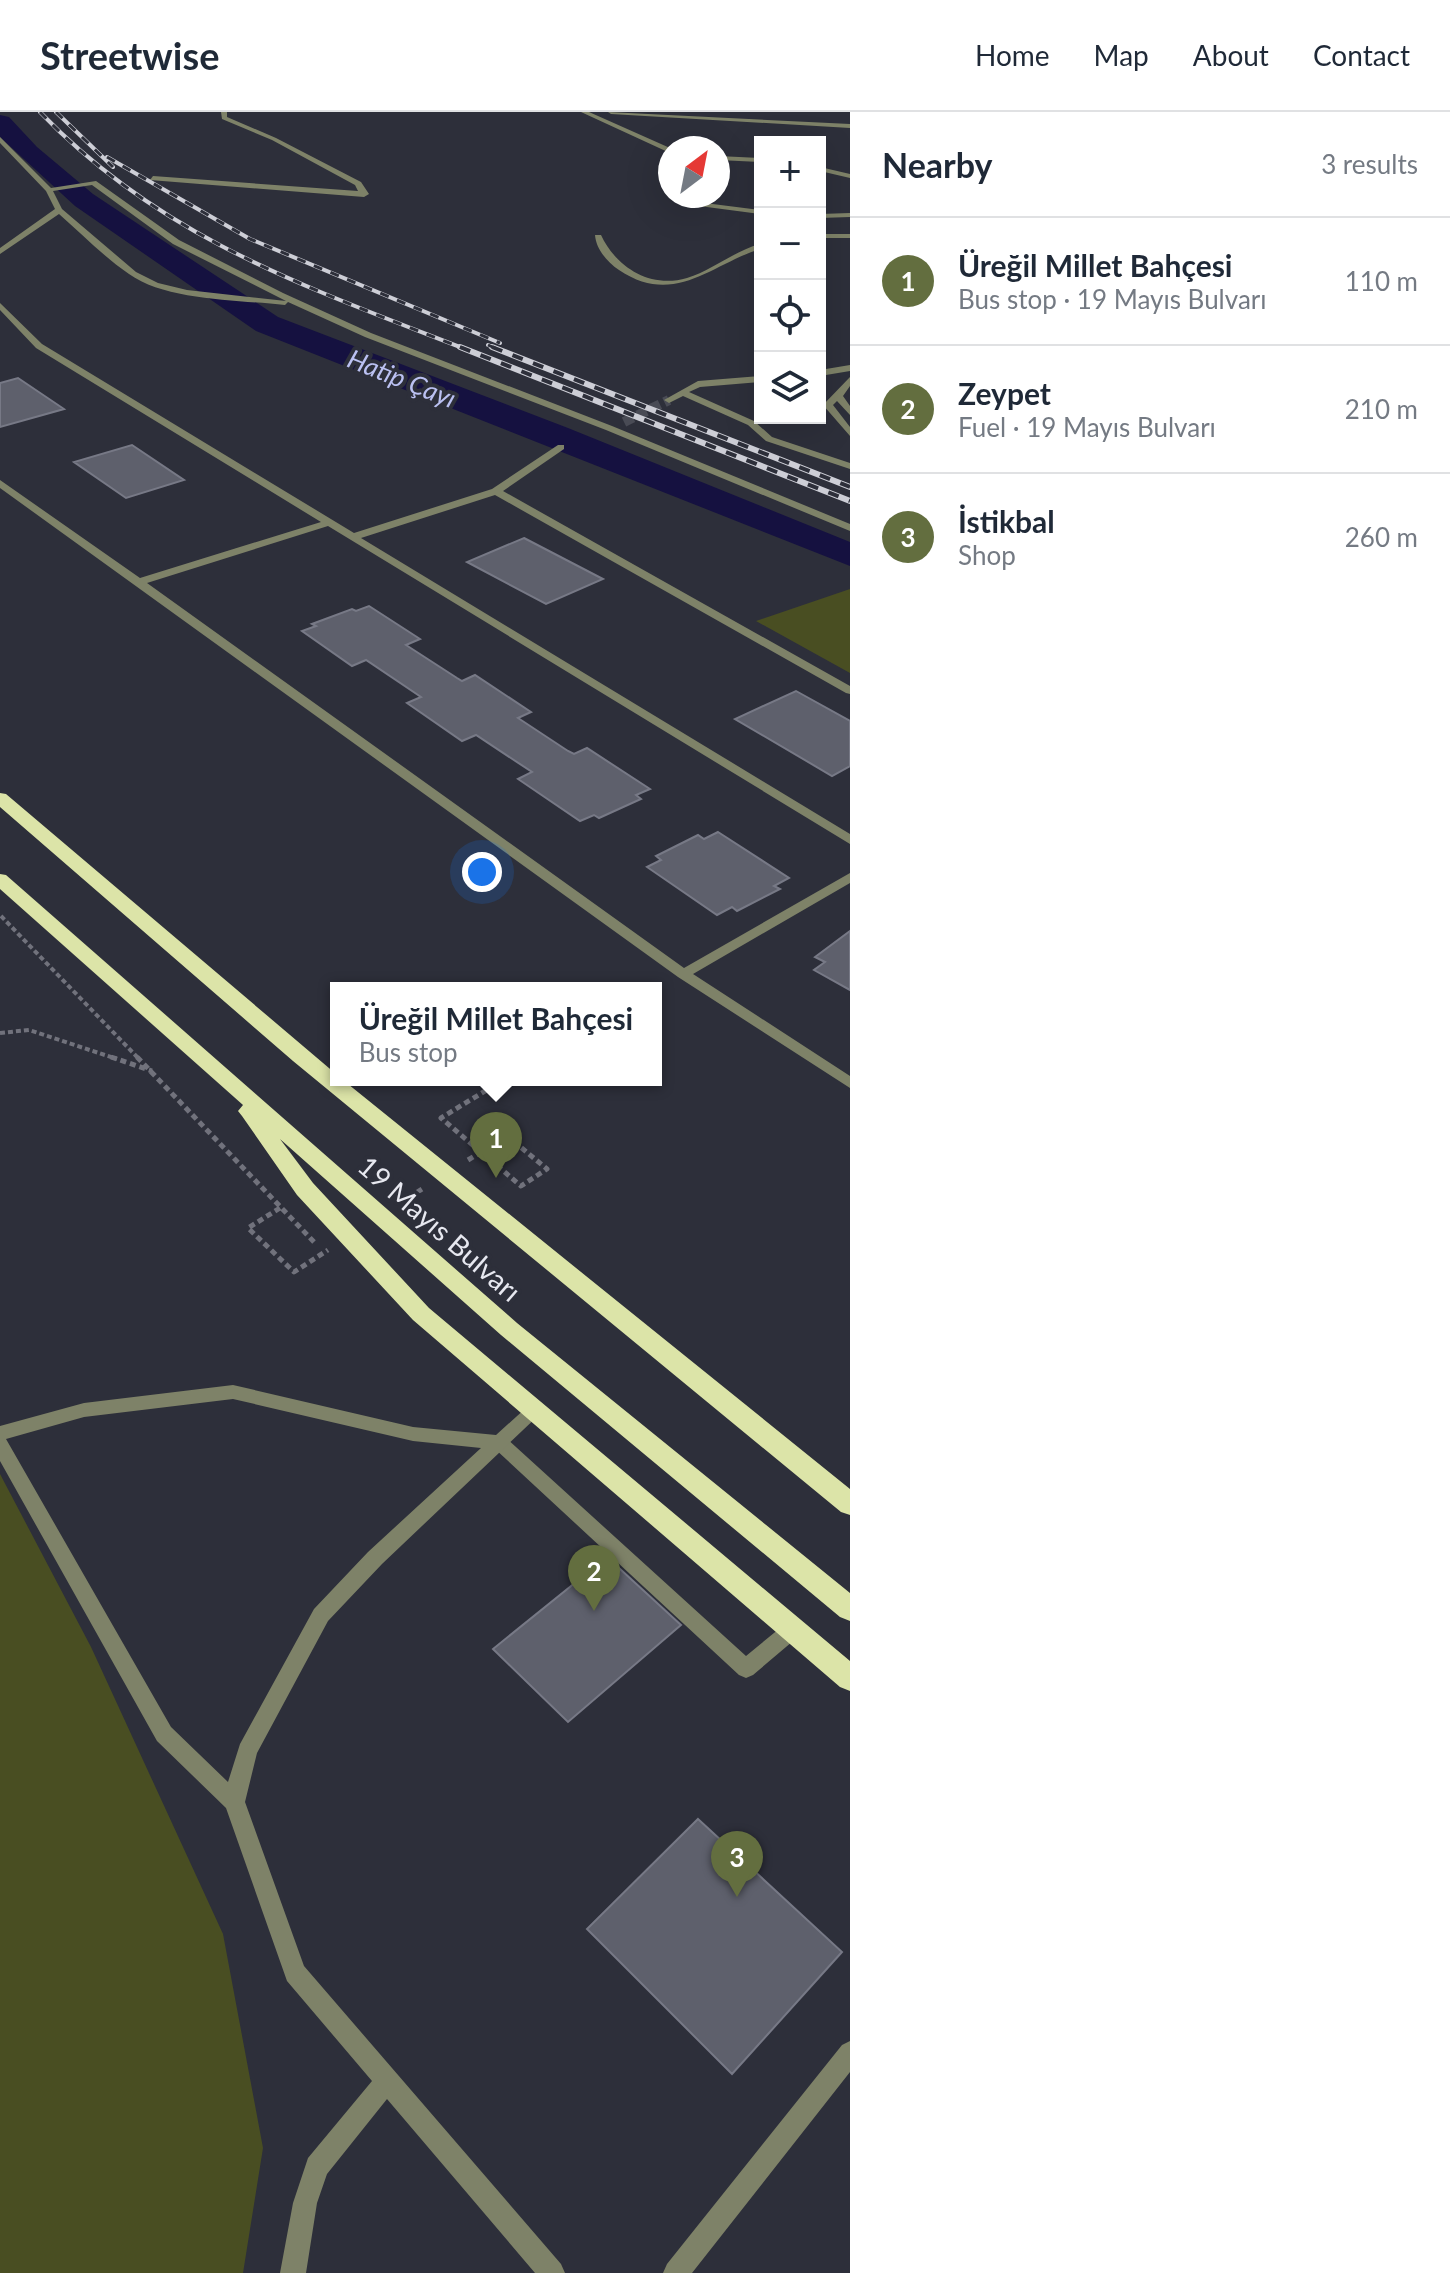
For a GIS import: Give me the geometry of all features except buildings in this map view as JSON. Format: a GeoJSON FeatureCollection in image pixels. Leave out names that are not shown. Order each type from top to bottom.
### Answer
{"type":"FeatureCollection","features":[{"type":"Feature","properties":{"kind":"highway","name":"19 Mayıs Bulvarı"},"geometry":{"type":"LineString","coordinates":[[0,798],[330,1080]]}},
{"type":"Feature","properties":{"kind":"highway","name":"19 Mayıs Bulvarı"},"geometry":{"type":"LineString","coordinates":[[0,879],[509,1329],[850,1609]]}},
{"type":"Feature","properties":{"kind":"highway"},"geometry":{"type":"LineString","coordinates":[[225,1078],[305,1189],[421,1314],[533,1412],[848,1675]]}},
{"type":"Feature","properties":{"kind":"highway","name":"19 Mayıs Bulvarı"},"geometry":{"type":"LineString","coordinates":[[337,1086],[850,1504]]}},
{"type":"Feature","properties":{"kind":"street"},"geometry":{"type":"LineString","coordinates":[[224,112],[224,118],[308,156],[358,184],[365,194]]}},
{"type":"Feature","properties":{"kind":"street"},"geometry":{"type":"LineString","coordinates":[[584,112],[658,146]]}},
{"type":"Feature","properties":{"kind":"street"},"geometry":{"type":"LineString","coordinates":[[611,112],[850,126]]}},
{"type":"Feature","properties":{"kind":"street"},"geometry":{"type":"LineString","coordinates":[[0,139],[49,190],[59,210],[133,274],[155,285],[187,292],[299,304]]}},
{"type":"Feature","properties":{"kind":"street"},"geometry":{"type":"LineString","coordinates":[[730,159],[754,160]]}},
{"type":"Feature","properties":{"kind":"street"},"geometry":{"type":"LineString","coordinates":[[826,170],[850,176]]}},
{"type":"Feature","properties":{"kind":"street"},"geometry":{"type":"LineString","coordinates":[[153,178],[365,194]]}},
{"type":"Feature","properties":{"kind":"street"},"geometry":{"type":"LineString","coordinates":[[49,190],[93,183],[176,242],[299,304],[850,528]]}},
{"type":"Feature","properties":{"kind":"street"},"geometry":{"type":"LineString","coordinates":[[358,202],[365,194]]}},
{"type":"Feature","properties":{"kind":"street"},"geometry":{"type":"LineString","coordinates":[[730,208],[754,211]]}},
{"type":"Feature","properties":{"kind":"street"},"geometry":{"type":"LineString","coordinates":[[0,252],[59,210]]}},
{"type":"Feature","properties":{"kind":"street"},"geometry":{"type":"LineString","coordinates":[[826,216],[850,215]]}},
{"type":"Feature","properties":{"kind":"street"},"geometry":{"type":"LineString","coordinates":[[826,236],[850,236]]}},
{"type":"Feature","properties":{"kind":"street"},"geometry":{"type":"LineString","coordinates":[[598,237],[601,253],[628,274],[674,282],[691,279],[754,249]]}},
{"type":"Feature","properties":{"kind":"street"},"geometry":{"type":"LineString","coordinates":[[0,305],[39,346],[850,840]]}},
{"type":"Feature","properties":{"kind":"street"},"geometry":{"type":"LineString","coordinates":[[826,372],[850,368]]}},
{"type":"Feature","properties":{"kind":"street"},"geometry":{"type":"LineString","coordinates":[[669,400],[698,384],[754,379]]}},
{"type":"Feature","properties":{"kind":"street"},"geometry":{"type":"LineString","coordinates":[[850,380],[828,405],[850,433]]}},
{"type":"Feature","properties":{"kind":"street"},"geometry":{"type":"LineString","coordinates":[[683,393],[751,423],[769,439],[850,466]]}},
{"type":"Feature","properties":{"kind":"street"},"geometry":{"type":"LineString","coordinates":[[838,396],[850,412]]}},
{"type":"Feature","properties":{"kind":"street"},"geometry":{"type":"LineString","coordinates":[[609,428],[624,422]]}},
{"type":"Feature","properties":{"kind":"street"},"geometry":{"type":"LineString","coordinates":[[352,537],[496,491],[561,447]]}},
{"type":"Feature","properties":{"kind":"street"},"geometry":{"type":"LineString","coordinates":[[0,483],[683,974],[850,1083]]}},
{"type":"Feature","properties":{"kind":"street"},"geometry":{"type":"LineString","coordinates":[[496,491],[850,691]]}},
{"type":"Feature","properties":{"kind":"street"},"geometry":{"type":"LineString","coordinates":[[139,582],[328,523]]}},
{"type":"Feature","properties":{"kind":"street"},"geometry":{"type":"LineString","coordinates":[[683,974],[850,877]]}},
{"type":"Feature","properties":{"kind":"street"},"geometry":{"type":"LineString","coordinates":[[0,1433],[84,1410],[233,1392],[413,1434],[500,1443],[746,1669],[792,1630]]}},
{"type":"Feature","properties":{"kind":"street"},"geometry":{"type":"LineString","coordinates":[[234,1802],[247,1751],[321,1615],[375,1558],[533,1412]]}},
{"type":"Feature","properties":{"kind":"street"},"geometry":{"type":"LineString","coordinates":[[0,1444],[91,1611],[164,1734],[234,1802],[295,1973],[552,2273]]}},
{"type":"Feature","properties":{"kind":"street"},"geometry":{"type":"LineString","coordinates":[[676,2273],[850,2053]]}},
{"type":"Feature","properties":{"kind":"street"},"geometry":{"type":"LineString","coordinates":[[293,2273],[305,2203],[317,2167],[387,2081]]}},
{"type":"Feature","properties":{"kind":"path"},"geometry":{"type":"LineString","coordinates":[[0,1033],[29,1030],[153,1072]]}},
{"type":"Feature","properties":{"kind":"path"},"geometry":{"type":"LineString","coordinates":[[493,1086],[441,1118],[521,1186],[547,1169],[506,1135]]}},
{"type":"Feature","properties":{"kind":"path"},"geometry":{"type":"LineString","coordinates":[[280,1208],[248,1228],[294,1272]]}},
{"type":"Feature","properties":{"kind":"green space"},"geometry":{"type":"Polygon","coordinates":[[[850,589],[850,673],[756,621],[850,589]]]}},
{"type":"Feature","properties":{"kind":"green space"},"geometry":{"type":"Polygon","coordinates":[[[0,1474],[91,1647],[223,1934],[263,2148],[243,2273],[0,2273],[0,1474]]]}},
{"type":"Feature","properties":{"kind":"waterway","name":"Hatip Çayı"},"geometry":{"type":"LineString","coordinates":[[0,122],[28,152],[84,200],[267,324],[556,435],[850,555]]}},
{"type":"Feature","properties":{"kind":"tunnel"},"geometry":{"type":"LineString","coordinates":[[624,422],[669,400]]}},
{"type":"Feature","properties":{"kind":"railway"},"geometry":{"type":"LineString","coordinates":[[40,112],[86,156],[186,226],[293,280],[465,349]]}},
{"type":"Feature","properties":{"kind":"railway"},"geometry":{"type":"LineString","coordinates":[[56,112],[113,167]]}},
{"type":"Feature","properties":{"kind":"railway"},"geometry":{"type":"LineString","coordinates":[[107,157],[250,239],[500,343]]}},
{"type":"Feature","properties":{"kind":"railway"},"geometry":{"type":"LineString","coordinates":[[488,345],[496,349]]}},
{"type":"Feature","properties":{"kind":"railway"},"geometry":{"type":"LineString","coordinates":[[460,347],[850,501]]}},
{"type":"Feature","properties":{"kind":"railway"},"geometry":{"type":"LineString","coordinates":[[492,347],[496,349]]}},
{"type":"Feature","properties":{"kind":"railway"},"geometry":{"type":"LineString","coordinates":[[496,349],[850,487]]}},
{"type":"Feature","properties":{"kind":"place","name":"Üreğil Millet Bahçesi"},"geometry":{"type":"Point","coordinates":[496,1178]}},
{"type":"Feature","properties":{"kind":"place","name":"Zeypet"},"geometry":{"type":"Point","coordinates":[594,1611]}},
{"type":"Feature","properties":{"kind":"place","name":"İstikbal"},"geometry":{"type":"Point","coordinates":[737,1897]}}]}
